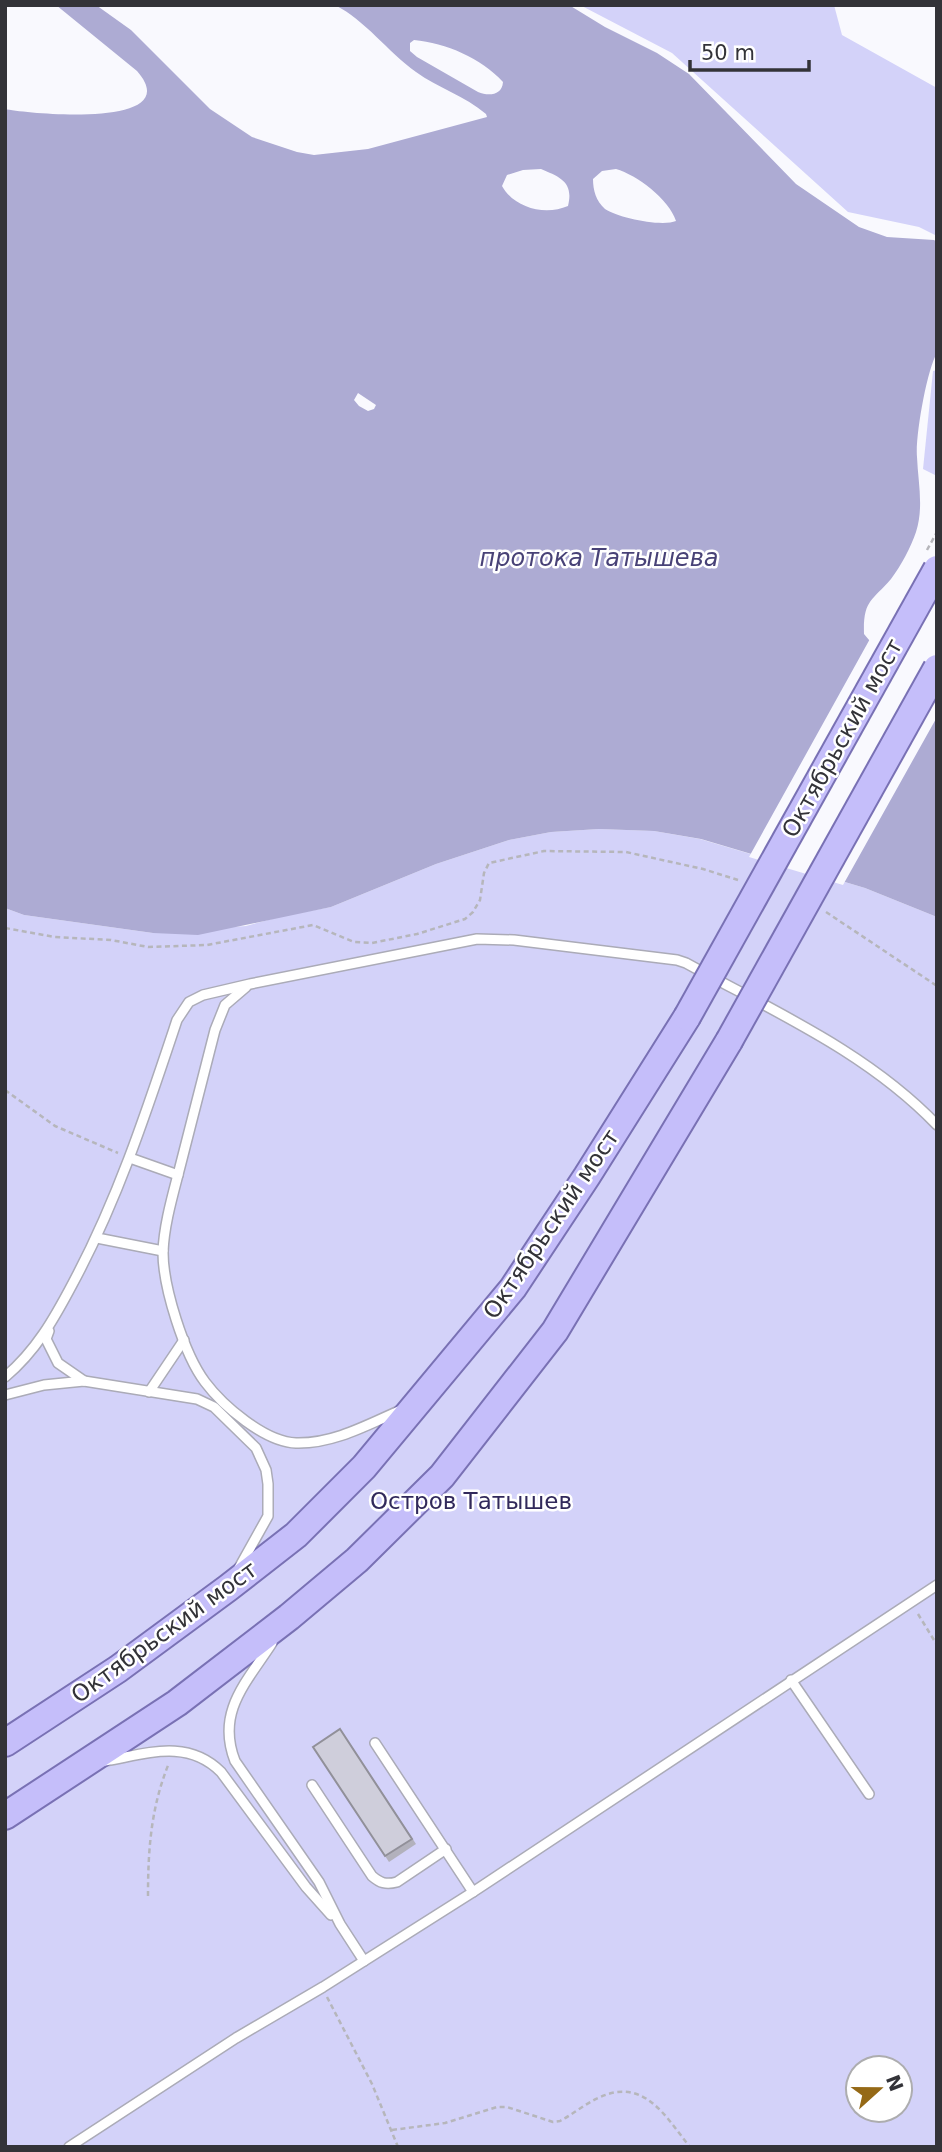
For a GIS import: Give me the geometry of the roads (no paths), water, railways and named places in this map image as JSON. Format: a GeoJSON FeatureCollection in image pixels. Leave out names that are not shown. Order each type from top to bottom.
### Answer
{"type":"FeatureCollection","features":[{"type":"Feature","properties":{"kind":"main road","name":"Октябрьский мост"},"geometry":{"type":"LineString","coordinates":[[5,1743],[118,1669],[296,1535],[364,1467],[513,1288],[687,1017],[937,569]]}},
{"type":"Feature","properties":{"kind":"main road"},"geometry":{"type":"LineString","coordinates":[[5,1816],[177,1703],[289,1617],[357,1560],[442,1476],[555,1331],[729,1041],[937,668]]}},
{"type":"Feature","properties":{"kind":"lane"},"geometry":{"type":"LineString","coordinates":[[84,1381],[58,1363],[47,1339],[51,1326],[97,1238],[130,1158],[182,1010],[198,997],[464,940],[486,938],[677,960],[855,1057],[900,1091],[937,1125]]}},
{"type":"Feature","properties":{"kind":"lane"},"geometry":{"type":"LineString","coordinates":[[250,984],[231,998],[221,1012],[178,1175],[163,1251],[170,1298],[184,1340],[205,1382],[222,1399],[249,1423],[267,1434],[292,1443],[312,1443],[332,1438],[419,1403]]}},
{"type":"Feature","properties":{"kind":"lane"},"geometry":{"type":"LineString","coordinates":[[130,1158],[178,1175]]}},
{"type":"Feature","properties":{"kind":"lane"},"geometry":{"type":"LineString","coordinates":[[97,1238],[163,1251]]}},
{"type":"Feature","properties":{"kind":"lane"},"geometry":{"type":"LineString","coordinates":[[5,1377],[19,1366],[51,1326]]}},
{"type":"Feature","properties":{"kind":"lane"},"geometry":{"type":"LineString","coordinates":[[149,1392],[184,1340]]}},
{"type":"Feature","properties":{"kind":"lane"},"geometry":{"type":"LineString","coordinates":[[5,1395],[44,1385],[84,1381],[197,1399],[208,1404],[251,1440],[261,1457],[269,1493],[268,1516],[228,1588]]}},
{"type":"Feature","properties":{"kind":"lane"},"geometry":{"type":"LineString","coordinates":[[69,2147],[236,2038],[323,1987],[473,1892],[937,1585]]}},
{"type":"Feature","properties":{"kind":"lane"},"geometry":{"type":"LineString","coordinates":[[289,1617],[234,1700],[229,1722],[229,1742],[235,1761],[313,1873],[340,1924],[364,1961]]}},
{"type":"Feature","properties":{"kind":"lane"},"geometry":{"type":"LineString","coordinates":[[791,1680],[869,1794]]}},
{"type":"Feature","properties":{"kind":"lane"},"geometry":{"type":"LineString","coordinates":[[375,1743],[473,1892]]}},
{"type":"Feature","properties":{"kind":"lane"},"geometry":{"type":"LineString","coordinates":[[88,1763],[161,1751],[181,1751],[206,1759],[221,1772],[306,1887],[340,1924]]}},
{"type":"Feature","properties":{"kind":"lane"},"geometry":{"type":"LineString","coordinates":[[312,1785],[372,1876],[379,1882],[397,1882],[446,1849]]}},
{"type":"Feature","properties":{"kind":"water","name":"протока Татышева"},"geometry":{"type":"Polygon","coordinates":[[[56,5],[96,5],[131,30],[210,109],[252,137],[314,155],[368,149],[487,117],[469,102],[416,72],[357,19],[335,5],[569,5],[657,53],[689,74],[796,184],[859,227],[887,237],[937,242],[937,353],[922,404],[918,435],[918,523],[911,544],[898,568],[867,607],[864,634],[912,691],[937,698],[937,917],[865,888],[701,839],[654,831],[599,829],[551,832],[509,840],[436,864],[331,907],[198,935],[153,933],[24,915],[5,908],[5,109],[71,114],[99,114],[124,110],[141,102],[147,89],[137,71],[56,5]],[[414,40],[410,43],[410,51],[417,57],[478,92],[494,94],[502,87],[503,82],[494,73],[462,53],[426,42],[414,40]],[[541,169],[523,170],[507,175],[502,186],[514,200],[540,210],[568,206],[569,191],[559,178],[541,169]],[[616,169],[602,171],[593,179],[593,183],[597,199],[605,209],[640,221],[676,221],[667,204],[642,182],[616,169]],[[358,393],[354,400],[368,411],[376,405],[358,393]]]}},
{"type":"Feature","properties":{"kind":"park label","name":"Остров Татышев"},"geometry":{"type":"Point","coordinates":[471,1501]}}]}
